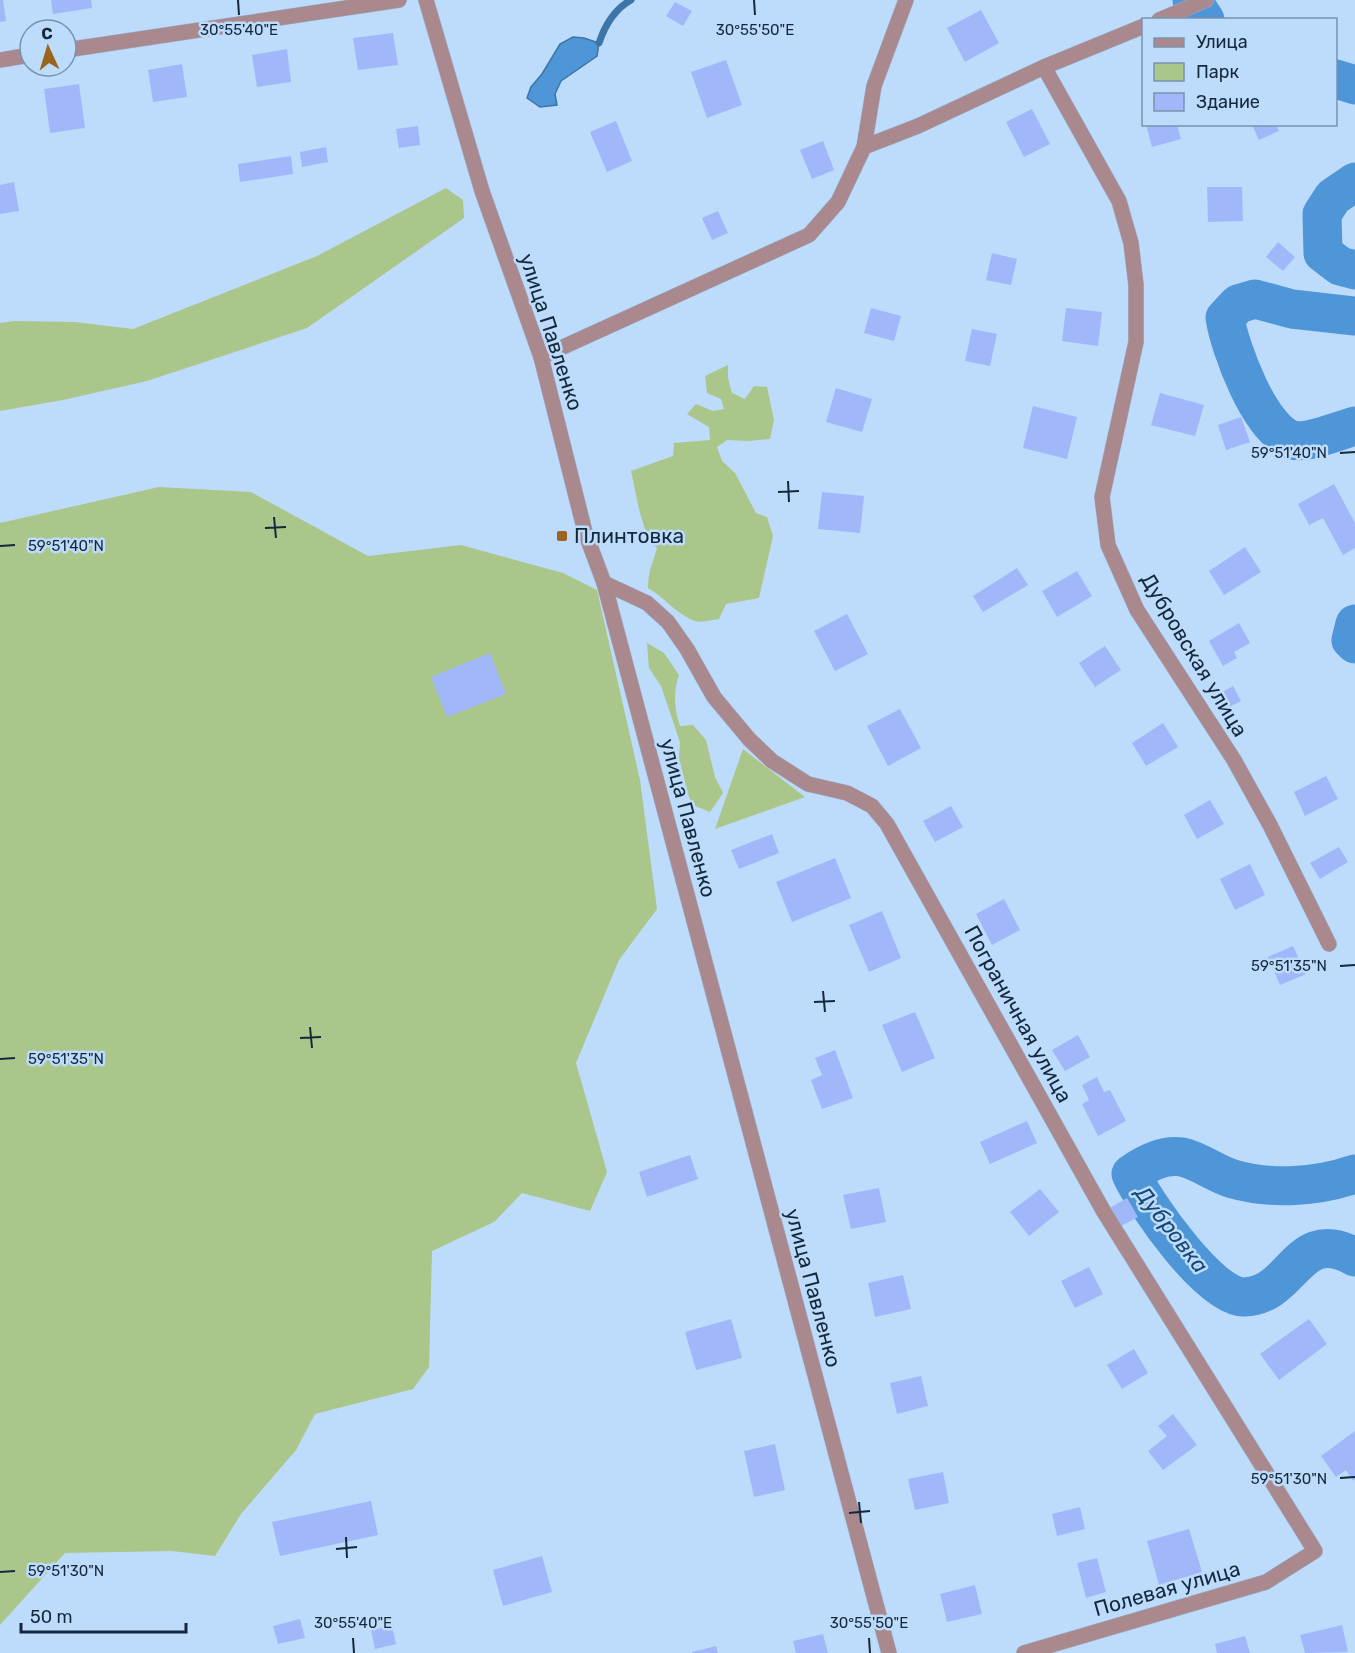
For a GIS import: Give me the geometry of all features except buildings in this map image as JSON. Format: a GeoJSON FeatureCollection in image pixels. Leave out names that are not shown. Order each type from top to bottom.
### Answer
{"type":"FeatureCollection","features":[{"type":"Feature","properties":{"kind":"street"},"geometry":{"type":"LineString","coordinates":[[78,48],[399,0]]}},
{"type":"Feature","properties":{"kind":"street","name":"улица Павленко"},"geometry":{"type":"LineString","coordinates":[[426,0],[482,191],[542,357],[585,532],[604,583],[889,1653]]}},
{"type":"Feature","properties":{"kind":"street"},"geometry":{"type":"LineString","coordinates":[[542,357],[809,235],[838,202],[864,147],[874,86],[906,0]]}},
{"type":"Feature","properties":{"kind":"street"},"geometry":{"type":"LineString","coordinates":[[1164,18],[1206,0]]}},
{"type":"Feature","properties":{"kind":"street"},"geometry":{"type":"LineString","coordinates":[[864,147],[918,126],[1044,67],[1142,26]]}},
{"type":"Feature","properties":{"kind":"street"},"geometry":{"type":"LineString","coordinates":[[0,60],[18,57]]}},
{"type":"Feature","properties":{"kind":"street","name":"Дубровская улица"},"geometry":{"type":"LineString","coordinates":[[1044,67],[1119,201],[1131,243],[1136,285],[1136,342],[1102,497],[1108,545],[1137,610],[1234,760],[1329,944]]}},
{"type":"Feature","properties":{"kind":"street","name":"Пограничная улица"},"geometry":{"type":"LineString","coordinates":[[604,583],[647,603],[668,622],[687,649],[714,697],[749,739],[772,761],[808,784],[847,793],[872,806],[887,824],[1104,1212],[1314,1551]]}},
{"type":"Feature","properties":{"kind":"street","name":"Полевая улица"},"geometry":{"type":"LineString","coordinates":[[1024,1653],[1266,1582],[1314,1551]]}},
{"type":"Feature","properties":{"kind":"green space"},"geometry":{"type":"Polygon","coordinates":[[[446,188],[463,200],[464,218],[307,328],[147,381],[63,400],[0,411],[0,323],[75,322],[133,329],[317,256],[446,188]]]}},
{"type":"Feature","properties":{"kind":"green space"},"geometry":{"type":"Polygon","coordinates":[[[728,365],[728,378],[732,393],[745,399],[754,386],[767,387],[774,420],[770,439],[727,440],[717,447],[722,461],[735,473],[756,513],[767,517],[773,536],[759,598],[726,604],[719,619],[697,622],[682,615],[648,588],[657,548],[651,542],[643,523],[631,471],[673,456],[674,443],[710,440],[709,427],[687,414],[696,404],[713,411],[724,409],[721,399],[707,393],[705,376],[728,365]]]}},
{"type":"Feature","properties":{"kind":"green space"},"geometry":{"type":"Polygon","coordinates":[[[159,487],[251,492],[368,556],[461,545],[563,573],[597,590],[640,780],[657,909],[619,960],[576,1063],[607,1172],[590,1211],[522,1193],[494,1222],[432,1251],[429,1367],[413,1389],[315,1414],[296,1450],[241,1514],[215,1556],[172,1551],[65,1553],[0,1625],[0,523],[159,487]]]}},
{"type":"Feature","properties":{"kind":"green space"},"geometry":{"type":"Polygon","coordinates":[[[647,643],[664,653],[679,675],[675,700],[680,726],[693,725],[706,740],[715,777],[723,793],[710,812],[693,805],[689,797],[679,758],[680,742],[661,686],[649,668],[647,643]]]}},
{"type":"Feature","properties":{"kind":"green space"},"geometry":{"type":"Polygon","coordinates":[[[743,749],[805,797],[715,829],[743,749]]]}},
{"type":"Feature","properties":{"kind":"water"},"geometry":{"type":"Polygon","coordinates":[[[573,37],[599,43],[597,56],[561,81],[555,94],[557,105],[540,107],[527,98],[531,87],[542,74],[560,44],[573,37]]]}},
{"type":"Feature","properties":{"kind":"waterway"},"geometry":{"type":"LineString","coordinates":[[599,43],[611,18],[631,0]]}},
{"type":"Feature","properties":{"kind":"waterway","name":"Дубровка"},"geometry":{"type":"LineString","coordinates":[[1192,0],[1204,18]]}},
{"type":"Feature","properties":{"kind":"waterway","name":"Дубровка"},"geometry":{"type":"LineString","coordinates":[[1337,79],[1355,85]]}},
{"type":"Feature","properties":{"kind":"waterway","name":"Дубровка"},"geometry":{"type":"LineString","coordinates":[[1355,182],[1333,197],[1322,214],[1323,253],[1340,266],[1355,270]]}},
{"type":"Feature","properties":{"kind":"waterway","name":"Дубровка"},"geometry":{"type":"LineString","coordinates":[[1355,316],[1292,309],[1255,299],[1238,304],[1225,318],[1233,349],[1248,387],[1269,421],[1280,433],[1299,441],[1355,426]]}},
{"type":"Feature","properties":{"kind":"waterway","name":"Дубровка"},"geometry":{"type":"LineString","coordinates":[[1355,624],[1351,640],[1355,644]]}},
{"type":"Feature","properties":{"kind":"waterway","name":"Дубровка"},"geometry":{"type":"LineString","coordinates":[[1355,1174],[1325,1182],[1294,1186],[1263,1185],[1233,1179],[1195,1161],[1175,1156],[1155,1161],[1131,1174],[1149,1205],[1180,1246],[1214,1282],[1230,1293],[1244,1297],[1261,1294],[1274,1286],[1296,1264],[1320,1249],[1336,1249],[1355,1257]]}},
{"type":"Feature","properties":{"kind":"place","name":"Плинтовка"},"geometry":{"type":"Point","coordinates":[562,536]}}]}
